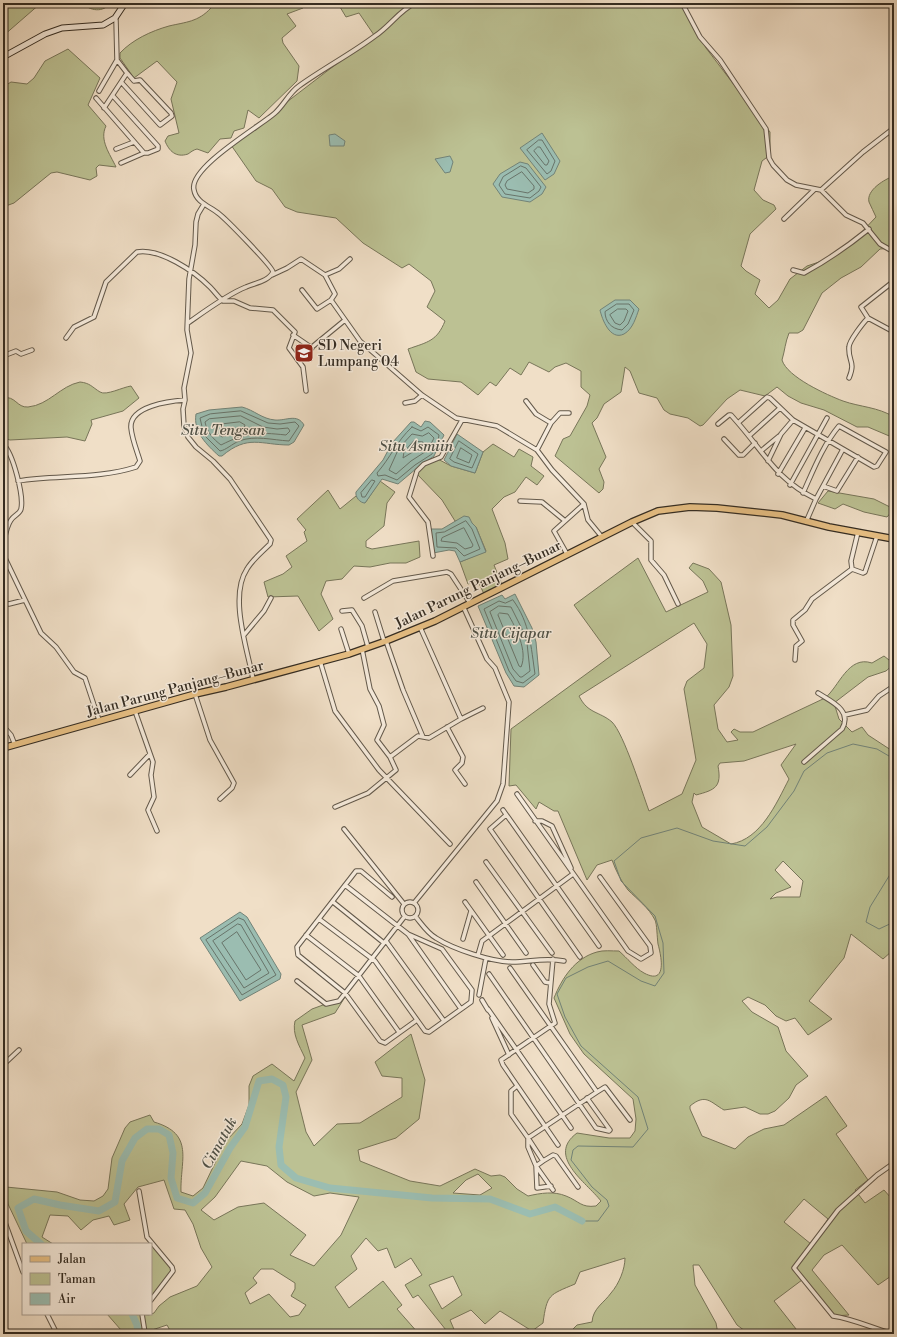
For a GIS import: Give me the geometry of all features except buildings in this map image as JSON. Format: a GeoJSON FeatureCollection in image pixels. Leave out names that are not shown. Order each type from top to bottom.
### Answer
{"type":"FeatureCollection","features":[{"type":"Feature","properties":{"kind":"main road","name":"Jalan Parung Panjang–Bunar"},"geometry":{"type":"LineString","coordinates":[[3,748],[99,720],[349,654],[385,641],[420,627],[632,522],[658,511],[692,507],[749,511],[782,516],[894,539]]}},
{"type":"Feature","properties":{"kind":"street"},"geometry":{"type":"LineString","coordinates":[[3,57],[45,34],[62,28],[103,25],[115,18],[126,3]]}},
{"type":"Feature","properties":{"kind":"street"},"geometry":{"type":"LineString","coordinates":[[272,275],[273,270],[266,262],[217,212],[204,204],[194,191],[194,182],[211,162],[230,146],[272,116],[298,87],[376,36],[393,19],[415,3]]}},
{"type":"Feature","properties":{"kind":"street"},"geometry":{"type":"LineString","coordinates":[[682,3],[700,37],[720,60],[766,129],[769,158],[773,165],[786,180],[821,190],[846,215],[858,219],[869,229],[880,244],[894,252]]}},
{"type":"Feature","properties":{"kind":"street"},"geometry":{"type":"LineString","coordinates":[[99,91],[117,60],[115,34],[116,20]]}},
{"type":"Feature","properties":{"kind":"street"},"geometry":{"type":"LineString","coordinates":[[117,60],[134,81],[140,80],[171,113],[172,116],[160,125],[122,83]]}},
{"type":"Feature","properties":{"kind":"street"},"geometry":{"type":"LineString","coordinates":[[104,108],[128,73]]}},
{"type":"Feature","properties":{"kind":"street"},"geometry":{"type":"LineString","coordinates":[[113,96],[158,146],[158,149],[144,153],[121,163]]}},
{"type":"Feature","properties":{"kind":"street"},"geometry":{"type":"LineString","coordinates":[[96,98],[144,153]]}},
{"type":"Feature","properties":{"kind":"street"},"geometry":{"type":"LineString","coordinates":[[821,190],[864,152],[893,130]]}},
{"type":"Feature","properties":{"kind":"street"},"geometry":{"type":"LineString","coordinates":[[116,149],[134,142]]}},
{"type":"Feature","properties":{"kind":"street"},"geometry":{"type":"LineString","coordinates":[[784,219],[815,189]]}},
{"type":"Feature","properties":{"kind":"street"},"geometry":{"type":"LineString","coordinates":[[204,204],[197,218],[196,245],[190,272],[187,330],[191,354],[184,388],[184,426],[188,437],[230,479],[271,540],[270,544],[247,568],[242,578],[238,602],[253,679]]}},
{"type":"Feature","properties":{"kind":"street"},"geometry":{"type":"LineString","coordinates":[[793,270],[804,273],[826,261],[869,229]]}},
{"type":"Feature","properties":{"kind":"street"},"geometry":{"type":"LineString","coordinates":[[66,338],[74,327],[94,317],[106,282],[137,252],[154,252],[166,256],[203,281],[223,301],[234,301],[250,308],[273,310],[295,332],[288,348],[303,368],[306,391]]}},
{"type":"Feature","properties":{"kind":"street"},"geometry":{"type":"LineString","coordinates":[[188,323],[246,287],[261,282],[301,259],[325,275],[335,292],[331,300],[317,309],[302,290]]}},
{"type":"Feature","properties":{"kind":"street"},"geometry":{"type":"LineString","coordinates":[[325,275],[339,269],[350,259]]}},
{"type":"Feature","properties":{"kind":"street"},"geometry":{"type":"LineString","coordinates":[[894,281],[861,307],[868,318],[894,332]]}},
{"type":"Feature","properties":{"kind":"street"},"geometry":{"type":"LineString","coordinates":[[331,300],[360,341],[422,395],[462,420],[497,426],[537,450],[552,470],[584,504],[588,520],[602,537]]}},
{"type":"Feature","properties":{"kind":"street"},"geometry":{"type":"LineString","coordinates":[[849,378],[853,366],[849,352],[849,344],[868,318]]}},
{"type":"Feature","properties":{"kind":"street"},"geometry":{"type":"LineString","coordinates":[[306,352],[345,320]]}},
{"type":"Feature","properties":{"kind":"street"},"geometry":{"type":"LineString","coordinates":[[293,335],[312,348]]}},
{"type":"Feature","properties":{"kind":"street"},"geometry":{"type":"LineString","coordinates":[[3,356],[16,351],[20,354],[32,350]]}},
{"type":"Feature","properties":{"kind":"street"},"geometry":{"type":"LineString","coordinates":[[405,403],[414,401],[422,395]]}},
{"type":"Feature","properties":{"kind":"street"},"geometry":{"type":"LineString","coordinates":[[738,423],[767,397],[770,398],[793,420],[805,428],[830,441],[876,467],[886,453],[841,426],[837,428],[830,441],[803,493]]}},
{"type":"Feature","properties":{"kind":"street"},"geometry":{"type":"LineString","coordinates":[[18,481],[47,477],[106,474],[136,467],[140,462],[130,426],[135,416],[156,404],[185,400]]}},
{"type":"Feature","properties":{"kind":"street"},"geometry":{"type":"LineString","coordinates":[[526,400],[536,414],[551,423]]}},
{"type":"Feature","properties":{"kind":"street"},"geometry":{"type":"LineString","coordinates":[[749,436],[780,408]]}},
{"type":"Feature","properties":{"kind":"street"},"geometry":{"type":"LineString","coordinates":[[537,450],[551,423],[560,413],[569,413]]}},
{"type":"Feature","properties":{"kind":"street"},"geometry":{"type":"LineString","coordinates":[[718,424],[731,415],[755,443],[778,474],[790,485],[816,499]]}},
{"type":"Feature","properties":{"kind":"street"},"geometry":{"type":"LineString","coordinates":[[790,485],[827,418]]}},
{"type":"Feature","properties":{"kind":"street"},"geometry":{"type":"LineString","coordinates":[[433,556],[428,522],[409,497],[417,471],[428,462],[441,457],[462,420]]}},
{"type":"Feature","properties":{"kind":"street"},"geometry":{"type":"LineString","coordinates":[[761,451],[781,434],[793,420]]}},
{"type":"Feature","properties":{"kind":"street"},"geometry":{"type":"LineString","coordinates":[[778,474],[805,428]]}},
{"type":"Feature","properties":{"kind":"street"},"geometry":{"type":"LineString","coordinates":[[768,461],[781,434]]}},
{"type":"Feature","properties":{"kind":"street"},"geometry":{"type":"LineString","coordinates":[[724,439],[739,455],[743,455],[755,443]]}},
{"type":"Feature","properties":{"kind":"street"},"geometry":{"type":"LineString","coordinates":[[3,444],[9,450],[18,481],[21,510],[10,521],[3,546]]}},
{"type":"Feature","properties":{"kind":"street"},"geometry":{"type":"LineString","coordinates":[[806,522],[816,499],[843,449]]}},
{"type":"Feature","properties":{"kind":"street"},"geometry":{"type":"LineString","coordinates":[[823,486],[837,491],[858,457]]}},
{"type":"Feature","properties":{"kind":"street"},"geometry":{"type":"LineString","coordinates":[[520,501],[542,502],[564,520]]}},
{"type":"Feature","properties":{"kind":"street"},"geometry":{"type":"LineString","coordinates":[[567,554],[554,532],[564,520],[584,504]]}},
{"type":"Feature","properties":{"kind":"street"},"geometry":{"type":"LineString","coordinates":[[632,522],[651,541],[651,560],[664,574],[678,604]]}},
{"type":"Feature","properties":{"kind":"street"},"geometry":{"type":"LineString","coordinates":[[852,569],[851,561],[858,532]]}},
{"type":"Feature","properties":{"kind":"street"},"geometry":{"type":"LineString","coordinates":[[852,569],[863,573],[865,572],[877,536]]}},
{"type":"Feature","properties":{"kind":"street"},"geometry":{"type":"LineString","coordinates":[[3,556],[41,633],[56,647],[74,672],[85,678],[99,720]]}},
{"type":"Feature","properties":{"kind":"street"},"geometry":{"type":"LineString","coordinates":[[795,660],[796,646],[802,641],[793,625],[793,620],[805,610],[812,599],[852,569]]}},
{"type":"Feature","properties":{"kind":"street"},"geometry":{"type":"LineString","coordinates":[[364,598],[393,581],[447,572],[451,574],[470,603]]}},
{"type":"Feature","properties":{"kind":"street"},"geometry":{"type":"LineString","coordinates":[[244,635],[260,616],[271,598]]}},
{"type":"Feature","properties":{"kind":"street"},"geometry":{"type":"LineString","coordinates":[[3,603],[9,604],[25,600]]}},
{"type":"Feature","properties":{"kind":"street"},"geometry":{"type":"LineString","coordinates":[[414,903],[497,801],[503,784],[509,702],[495,668],[487,659],[463,606]]}},
{"type":"Feature","properties":{"kind":"street"},"geometry":{"type":"LineString","coordinates":[[335,807],[368,793],[396,770],[390,757],[377,740],[384,725],[378,706],[370,690],[362,626],[352,610],[342,611]]}},
{"type":"Feature","properties":{"kind":"street"},"geometry":{"type":"LineString","coordinates":[[375,612],[403,690],[423,737]]}},
{"type":"Feature","properties":{"kind":"street"},"geometry":{"type":"LineString","coordinates":[[420,627],[461,719]]}},
{"type":"Feature","properties":{"kind":"street"},"geometry":{"type":"LineString","coordinates":[[341,629],[349,654]]}},
{"type":"Feature","properties":{"kind":"street"},"geometry":{"type":"LineString","coordinates":[[320,662],[330,690],[335,711],[379,770],[450,844]]}},
{"type":"Feature","properties":{"kind":"street"},"geometry":{"type":"LineString","coordinates":[[845,714],[867,710],[879,696],[894,686]]}},
{"type":"Feature","properties":{"kind":"street"},"geometry":{"type":"LineString","coordinates":[[804,762],[842,728],[844,724],[845,714],[836,704],[818,693]]}},
{"type":"Feature","properties":{"kind":"street"},"geometry":{"type":"LineString","coordinates":[[195,694],[210,740],[234,783],[232,788],[220,799]]}},
{"type":"Feature","properties":{"kind":"street"},"geometry":{"type":"LineString","coordinates":[[390,757],[418,736],[429,738],[483,708]]}},
{"type":"Feature","properties":{"kind":"street"},"geometry":{"type":"LineString","coordinates":[[135,711],[153,762],[151,775],[154,798],[148,810],[156,831]]}},
{"type":"Feature","properties":{"kind":"street"},"geometry":{"type":"LineString","coordinates":[[3,726],[11,735],[15,745]]}},
{"type":"Feature","properties":{"kind":"street"},"geometry":{"type":"LineString","coordinates":[[447,727],[463,757],[462,763],[455,770],[465,784]]}},
{"type":"Feature","properties":{"kind":"street"},"geometry":{"type":"LineString","coordinates":[[130,774],[150,754]]}},
{"type":"Feature","properties":{"kind":"street"},"geometry":{"type":"LineString","coordinates":[[517,794],[628,951],[641,959],[650,953],[650,946],[600,877]]}},
{"type":"Feature","properties":{"kind":"street"},"geometry":{"type":"LineString","coordinates":[[503,810],[599,946]]}},
{"type":"Feature","properties":{"kind":"street"},"geometry":{"type":"LineString","coordinates":[[506,815],[490,829],[580,957]]}},
{"type":"Feature","properties":{"kind":"street"},"geometry":{"type":"LineString","coordinates":[[535,821],[542,821],[552,826],[573,874]]}},
{"type":"Feature","properties":{"kind":"street"},"geometry":{"type":"LineString","coordinates":[[344,829],[404,904]]}},
{"type":"Feature","properties":{"kind":"street"},"geometry":{"type":"LineString","coordinates":[[486,862],[552,953]]}},
{"type":"Feature","properties":{"kind":"street"},"geometry":{"type":"LineString","coordinates":[[392,897],[361,871],[356,871],[297,947],[298,955],[345,993],[380,1041],[384,1043],[417,1020]]}},
{"type":"Feature","properties":{"kind":"street"},"geometry":{"type":"LineString","coordinates":[[478,955],[482,941],[573,874]]}},
{"type":"Feature","properties":{"kind":"street"},"geometry":{"type":"LineString","coordinates":[[476,882],[526,953]]}},
{"type":"Feature","properties":{"kind":"street"},"geometry":{"type":"LineString","coordinates":[[319,919],[372,959],[427,1032],[470,1002],[472,990],[442,948],[408,934],[345,885]]}},
{"type":"Feature","properties":{"kind":"street"},"geometry":{"type":"LineString","coordinates":[[332,902],[385,942],[444,1021]]}},
{"type":"Feature","properties":{"kind":"street"},"geometry":{"type":"LineString","coordinates":[[404,904],[409,902],[414,903],[418,908],[415,916]]}},
{"type":"Feature","properties":{"kind":"street"},"geometry":{"type":"LineString","coordinates":[[465,902],[503,956]]}},
{"type":"Feature","properties":{"kind":"street"},"geometry":{"type":"LineString","coordinates":[[404,904],[402,911],[405,916],[410,918],[415,916]]}},
{"type":"Feature","properties":{"kind":"street"},"geometry":{"type":"LineString","coordinates":[[463,939],[471,911]]}},
{"type":"Feature","properties":{"kind":"street"},"geometry":{"type":"LineString","coordinates":[[297,981],[326,1004],[339,1001],[405,916]]}},
{"type":"Feature","properties":{"kind":"street"},"geometry":{"type":"LineString","coordinates":[[415,916],[435,938],[486,958],[512,962],[553,959],[564,961]]}},
{"type":"Feature","properties":{"kind":"street"},"geometry":{"type":"LineString","coordinates":[[408,934],[460,1009]]}},
{"type":"Feature","properties":{"kind":"street"},"geometry":{"type":"LineString","coordinates":[[306,935],[359,976],[399,1032]]}},
{"type":"Feature","properties":{"kind":"street"},"geometry":{"type":"LineString","coordinates":[[479,995],[486,958]]}},
{"type":"Feature","properties":{"kind":"street"},"geometry":{"type":"LineString","coordinates":[[553,959],[549,1004],[555,1020],[551,1026],[501,1060],[502,1065],[558,1145]]}},
{"type":"Feature","properties":{"kind":"street"},"geometry":{"type":"LineString","coordinates":[[533,965],[545,982],[550,982]]}},
{"type":"Feature","properties":{"kind":"street"},"geometry":{"type":"LineString","coordinates":[[510,968],[597,1092]]}},
{"type":"Feature","properties":{"kind":"street"},"geometry":{"type":"LineString","coordinates":[[489,974],[596,1128],[609,1131],[610,1130],[588,1098]]}},
{"type":"Feature","properties":{"kind":"street"},"geometry":{"type":"LineString","coordinates":[[482,1000],[572,1128]]}},
{"type":"Feature","properties":{"kind":"street"},"geometry":{"type":"LineString","coordinates":[[488,1008],[509,1055]]}},
{"type":"Feature","properties":{"kind":"street"},"geometry":{"type":"LineString","coordinates":[[3,1065],[19,1050]]}},
{"type":"Feature","properties":{"kind":"street"},"geometry":{"type":"LineString","coordinates":[[517,1086],[511,1091],[511,1114],[543,1161]]}},
{"type":"Feature","properties":{"kind":"street"},"geometry":{"type":"LineString","coordinates":[[528,1138],[605,1087],[630,1120]]}},
{"type":"Feature","properties":{"kind":"street"},"geometry":{"type":"LineString","coordinates":[[528,1138],[528,1147],[536,1166],[552,1188],[537,1188],[536,1166]]}},
{"type":"Feature","properties":{"kind":"street"},"geometry":{"type":"LineString","coordinates":[[536,1166],[553,1155],[556,1156],[578,1187]]}},
{"type":"Feature","properties":{"kind":"street"},"geometry":{"type":"LineString","coordinates":[[893,1334],[870,1328],[850,1318],[833,1316],[794,1268],[838,1210],[877,1175],[894,1163]]}},
{"type":"Feature","properties":{"kind":"street"},"geometry":{"type":"LineString","coordinates":[[139,1191],[147,1237],[172,1267],[173,1271],[152,1299]]}},
{"type":"Feature","properties":{"kind":"street"},"geometry":{"type":"LineString","coordinates":[[3,1217],[22,1269]]}},
{"type":"Feature","properties":{"kind":"street"},"geometry":{"type":"LineString","coordinates":[[48,1315],[57,1334]]}},
{"type":"Feature","properties":{"kind":"street"},"geometry":{"type":"LineString","coordinates":[[142,1315],[144,1333]]}},
{"type":"Feature","properties":{"kind":"street"},"geometry":{"type":"LineString","coordinates":[[127,1333],[151,1334]]}},
{"type":"Feature","properties":{"kind":"green space"},"geometry":{"type":"Polygon","coordinates":[[[3,3],[41,3],[3,36],[3,3]]]}},
{"type":"Feature","properties":{"kind":"green space"},"geometry":{"type":"Polygon","coordinates":[[[68,3],[83,3],[71,7],[68,3]]]}},
{"type":"Feature","properties":{"kind":"green space"},"geometry":{"type":"Polygon","coordinates":[[[83,3],[110,3],[100,10],[96,10],[89,8],[83,3]]]}},
{"type":"Feature","properties":{"kind":"green space"},"geometry":{"type":"Polygon","coordinates":[[[208,3],[303,3],[303,8],[287,14],[296,26],[282,38],[283,43],[299,66],[297,81],[259,118],[248,110],[244,128],[234,131],[231,138],[220,139],[208,153],[197,149],[188,154],[180,155],[171,151],[165,141],[168,136],[179,133],[171,99],[177,82],[157,61],[134,78],[120,58],[120,53],[136,40],[155,30],[196,19],[211,8],[208,3]]]}},
{"type":"Feature","properties":{"kind":"green space"},"geometry":{"type":"Polygon","coordinates":[[[334,3],[683,3],[706,48],[770,132],[770,155],[762,161],[754,190],[763,200],[774,205],[776,209],[750,234],[741,266],[760,280],[755,294],[769,308],[778,300],[790,279],[807,266],[825,260],[835,254],[859,235],[876,217],[869,202],[870,193],[881,182],[894,176],[894,248],[880,249],[861,267],[841,278],[822,293],[803,330],[798,333],[789,333],[782,360],[791,373],[808,385],[843,401],[875,409],[894,417],[894,438],[868,427],[857,427],[824,410],[801,403],[788,396],[777,387],[765,396],[740,390],[727,399],[703,425],[700,426],[688,418],[670,414],[664,410],[657,398],[639,393],[630,371],[625,367],[621,392],[604,404],[597,418],[592,423],[606,457],[599,469],[604,482],[603,489],[599,493],[555,456],[563,439],[570,436],[587,406],[590,395],[581,387],[581,371],[566,363],[555,367],[549,372],[529,362],[521,375],[510,368],[496,386],[490,382],[478,395],[461,382],[428,379],[416,372],[408,349],[435,337],[439,333],[445,321],[427,307],[435,291],[431,281],[409,264],[402,268],[363,243],[336,218],[297,212],[285,207],[272,189],[256,181],[231,145],[374,35],[359,13],[346,17],[340,7],[334,3]]]}},
{"type":"Feature","properties":{"kind":"green space"},"geometry":{"type":"Polygon","coordinates":[[[68,49],[100,78],[88,105],[106,126],[104,131],[105,142],[108,152],[116,167],[99,165],[96,168],[97,176],[90,180],[57,172],[51,173],[14,203],[3,207],[3,87],[11,82],[27,84],[34,78],[45,61],[68,49]]]}},
{"type":"Feature","properties":{"kind":"green space"},"geometry":{"type":"Polygon","coordinates":[[[80,382],[89,384],[103,393],[131,386],[139,398],[123,411],[91,420],[92,424],[85,441],[67,437],[10,440],[3,438],[3,398],[10,398],[24,407],[35,406],[66,387],[80,382]]]}},
{"type":"Feature","properties":{"kind":"green space"},"geometry":{"type":"Polygon","coordinates":[[[493,444],[514,457],[519,449],[533,457],[531,466],[544,476],[537,485],[526,477],[515,492],[504,497],[492,509],[505,543],[508,559],[494,565],[502,585],[484,594],[478,581],[468,584],[460,562],[486,551],[476,527],[472,523],[455,521],[442,500],[417,474],[434,457],[451,466],[475,473],[483,452],[493,444]]]}},
{"type":"Feature","properties":{"kind":"green space"},"geometry":{"type":"Polygon","coordinates":[[[380,481],[395,492],[387,503],[384,526],[366,541],[366,547],[372,549],[419,541],[420,557],[406,563],[390,563],[370,567],[354,566],[342,579],[326,581],[321,594],[333,619],[319,631],[298,596],[268,597],[264,582],[283,574],[292,567],[286,556],[307,541],[304,532],[306,530],[297,519],[328,490],[340,509],[356,496],[365,503],[380,481]]]}},
{"type":"Feature","properties":{"kind":"green space"},"geometry":{"type":"Polygon","coordinates":[[[828,491],[874,499],[894,509],[887,517],[864,512],[843,504],[835,509],[818,503],[828,491]]]}},
{"type":"Feature","properties":{"kind":"green space"},"geometry":{"type":"Polygon","coordinates":[[[638,558],[666,612],[708,592],[703,581],[689,568],[693,563],[709,569],[721,582],[731,625],[733,676],[729,687],[714,705],[718,729],[727,742],[738,740],[731,732],[734,729],[740,732],[753,732],[825,698],[845,673],[856,664],[864,662],[872,663],[884,656],[894,664],[886,671],[868,677],[834,703],[839,719],[852,732],[862,727],[868,735],[894,752],[894,951],[883,959],[851,934],[844,958],[809,1001],[832,1019],[808,1035],[795,1018],[786,1021],[776,1016],[765,1005],[748,997],[742,1001],[752,1012],[778,1027],[786,1051],[808,1076],[796,1085],[789,1098],[775,1111],[768,1114],[760,1114],[745,1107],[724,1110],[704,1099],[695,1102],[690,1106],[690,1109],[702,1136],[735,1149],[748,1137],[764,1129],[784,1125],[826,1096],[847,1126],[836,1134],[868,1180],[855,1190],[865,1203],[884,1190],[891,1198],[894,1196],[894,1274],[878,1285],[842,1245],[824,1255],[812,1270],[849,1315],[834,1316],[802,1280],[774,1301],[800,1334],[749,1334],[737,1325],[699,1265],[693,1265],[695,1285],[716,1323],[718,1334],[568,1334],[577,1325],[592,1322],[594,1313],[619,1281],[623,1272],[625,1258],[580,1272],[575,1284],[551,1297],[546,1306],[543,1323],[532,1331],[500,1311],[485,1324],[471,1310],[450,1320],[456,1334],[441,1334],[446,1330],[418,1295],[413,1298],[405,1285],[422,1275],[411,1258],[395,1268],[387,1248],[378,1251],[366,1238],[351,1256],[357,1269],[335,1287],[349,1308],[383,1281],[402,1305],[397,1309],[419,1334],[172,1334],[167,1325],[149,1331],[149,1334],[118,1334],[121,1330],[108,1315],[152,1315],[159,1306],[170,1297],[197,1286],[212,1267],[201,1248],[193,1224],[185,1210],[174,1209],[164,1180],[138,1187],[124,1204],[130,1220],[114,1225],[109,1216],[93,1220],[81,1230],[68,1216],[50,1215],[42,1237],[51,1243],[27,1243],[8,1204],[6,1187],[57,1192],[80,1200],[94,1201],[103,1196],[108,1189],[112,1158],[125,1128],[130,1122],[150,1115],[154,1122],[167,1127],[180,1141],[183,1159],[181,1192],[193,1196],[203,1188],[225,1142],[242,1124],[249,1105],[249,1086],[253,1076],[272,1064],[294,1081],[305,1058],[295,1035],[295,1021],[312,1009],[345,997],[335,1013],[302,1025],[312,1060],[296,1092],[306,1132],[314,1146],[337,1124],[360,1123],[402,1097],[402,1078],[382,1076],[375,1062],[411,1034],[425,1080],[419,1119],[396,1138],[358,1150],[360,1161],[410,1181],[440,1186],[475,1169],[491,1176],[500,1175],[505,1177],[517,1189],[528,1196],[543,1193],[557,1193],[587,1206],[596,1206],[601,1201],[572,1168],[567,1160],[566,1151],[569,1142],[577,1133],[609,1138],[630,1138],[635,1131],[636,1119],[633,1099],[584,1054],[570,1034],[554,998],[565,976],[570,970],[582,959],[599,951],[619,951],[634,966],[644,973],[657,976],[660,972],[661,961],[656,922],[646,908],[625,887],[612,860],[597,865],[587,880],[558,811],[554,811],[539,802],[536,809],[516,785],[509,786],[511,729],[611,656],[574,605],[638,558]],[[694,623],[579,696],[586,706],[607,718],[617,728],[627,750],[649,811],[682,794],[696,760],[684,689],[687,681],[704,668],[707,644],[694,623]],[[796,744],[744,761],[720,763],[718,766],[719,779],[716,786],[703,793],[696,795],[694,793],[692,802],[702,827],[731,844],[742,841],[751,835],[759,828],[773,809],[789,779],[781,765],[796,744]],[[783,861],[775,870],[791,887],[776,893],[770,899],[777,897],[800,897],[803,881],[783,861]],[[241,1161],[215,1197],[201,1210],[214,1220],[238,1207],[264,1203],[306,1235],[290,1255],[314,1266],[341,1235],[359,1197],[330,1193],[314,1196],[287,1182],[267,1166],[241,1161]],[[478,1174],[466,1180],[453,1193],[480,1195],[492,1188],[478,1174]],[[804,1199],[784,1222],[811,1244],[828,1219],[804,1199]],[[261,1269],[253,1278],[257,1283],[245,1293],[250,1304],[269,1294],[290,1317],[299,1315],[306,1305],[291,1296],[295,1289],[295,1283],[273,1269],[261,1269]],[[453,1276],[429,1285],[442,1309],[462,1295],[453,1276]]]}},
{"type":"Feature","properties":{"kind":"green space"},"geometry":{"type":"Polygon","coordinates":[[[152,1246],[154,1246],[172,1267],[171,1275],[152,1295],[152,1246]]]}},
{"type":"Feature","properties":{"kind":"water"},"geometry":{"type":"Polygon","coordinates":[[[542,133],[560,161],[554,174],[545,180],[520,148],[542,133]]]}},
{"type":"Feature","properties":{"kind":"water"},"geometry":{"type":"Polygon","coordinates":[[[335,134],[345,141],[344,146],[330,146],[329,135],[335,134]]]}},
{"type":"Feature","properties":{"kind":"water"},"geometry":{"type":"Polygon","coordinates":[[[450,156],[453,162],[450,172],[445,173],[435,159],[450,156]]]}},
{"type":"Feature","properties":{"kind":"water"},"geometry":{"type":"Polygon","coordinates":[[[520,162],[528,164],[546,187],[542,194],[530,202],[502,197],[493,184],[500,174],[520,162]]]}},
{"type":"Feature","properties":{"kind":"water"},"geometry":{"type":"Polygon","coordinates":[[[615,300],[630,300],[639,309],[630,329],[624,334],[619,335],[611,332],[603,319],[600,310],[615,300]]]}},
{"type":"Feature","properties":{"kind":"water","name":"Situ Tengsan"},"geometry":{"type":"Polygon","coordinates":[[[242,407],[270,419],[279,420],[295,418],[301,421],[304,425],[294,442],[289,445],[255,442],[247,443],[231,449],[222,456],[219,456],[202,438],[197,427],[196,414],[209,410],[242,407]]]}},
{"type":"Feature","properties":{"kind":"water","name":"Situ Asmiin"},"geometry":{"type":"Polygon","coordinates":[[[425,421],[430,422],[444,435],[434,456],[398,484],[382,479],[365,503],[360,501],[356,496],[356,492],[383,460],[392,443],[411,422],[414,422],[421,427],[425,421]]]}},
{"type":"Feature","properties":{"kind":"water"},"geometry":{"type":"Polygon","coordinates":[[[457,434],[483,452],[475,473],[451,466],[444,460],[457,434]]]}},
{"type":"Feature","properties":{"kind":"water"},"geometry":{"type":"Polygon","coordinates":[[[464,516],[469,517],[476,527],[486,552],[460,562],[455,551],[449,550],[433,553],[431,529],[442,529],[464,516]]]}},
{"type":"Feature","properties":{"kind":"water","name":"Situ Cijapar"},"geometry":{"type":"Polygon","coordinates":[[[515,594],[532,628],[536,642],[539,675],[524,687],[514,686],[506,673],[478,606],[502,595],[505,599],[515,594]]]}},
{"type":"Feature","properties":{"kind":"water"},"geometry":{"type":"Polygon","coordinates":[[[240,912],[247,917],[281,974],[280,979],[240,1001],[200,938],[240,912]]]}},
{"type":"Feature","properties":{"kind":"waterway"},"geometry":{"type":"LineString","coordinates":[[582,1221],[598,1221],[609,1206],[607,1200],[592,1187],[571,1160],[573,1150],[578,1146],[633,1147],[648,1129],[638,1097],[581,1046],[565,1017],[557,994],[566,978],[588,967],[608,961],[641,981],[655,986],[664,973],[663,943],[655,916],[621,881],[614,861],[641,838],[677,828],[713,841],[745,846],[767,827],[794,791],[804,771],[827,753],[853,744],[877,749],[894,759]]}},
{"type":"Feature","properties":{"kind":"waterway"},"geometry":{"type":"LineString","coordinates":[[894,868],[870,907],[866,922],[879,929],[894,922]]}},
{"type":"Feature","properties":{"kind":"waterway","name":"Cimatuk"},"geometry":{"type":"LineString","coordinates":[[40,1243],[26,1231],[18,1208],[34,1199],[99,1211],[115,1202],[122,1161],[135,1138],[147,1129],[159,1129],[169,1135],[173,1153],[171,1178],[177,1198],[193,1203],[205,1193],[230,1148],[245,1127],[259,1081],[272,1079],[283,1085],[286,1097],[279,1147],[281,1165],[296,1178],[330,1188],[432,1198],[490,1199],[530,1214],[555,1207],[582,1221]]}},
{"type":"Feature","properties":{"kind":"waterway","name":"Cimatuk"},"geometry":{"type":"LineString","coordinates":[[132,1315],[137,1325],[138,1334]]}},
{"type":"Feature","properties":{"kind":"place","name":"SD Negeri Lumpang 04"},"geometry":{"type":"Point","coordinates":[304,353]}}]}
